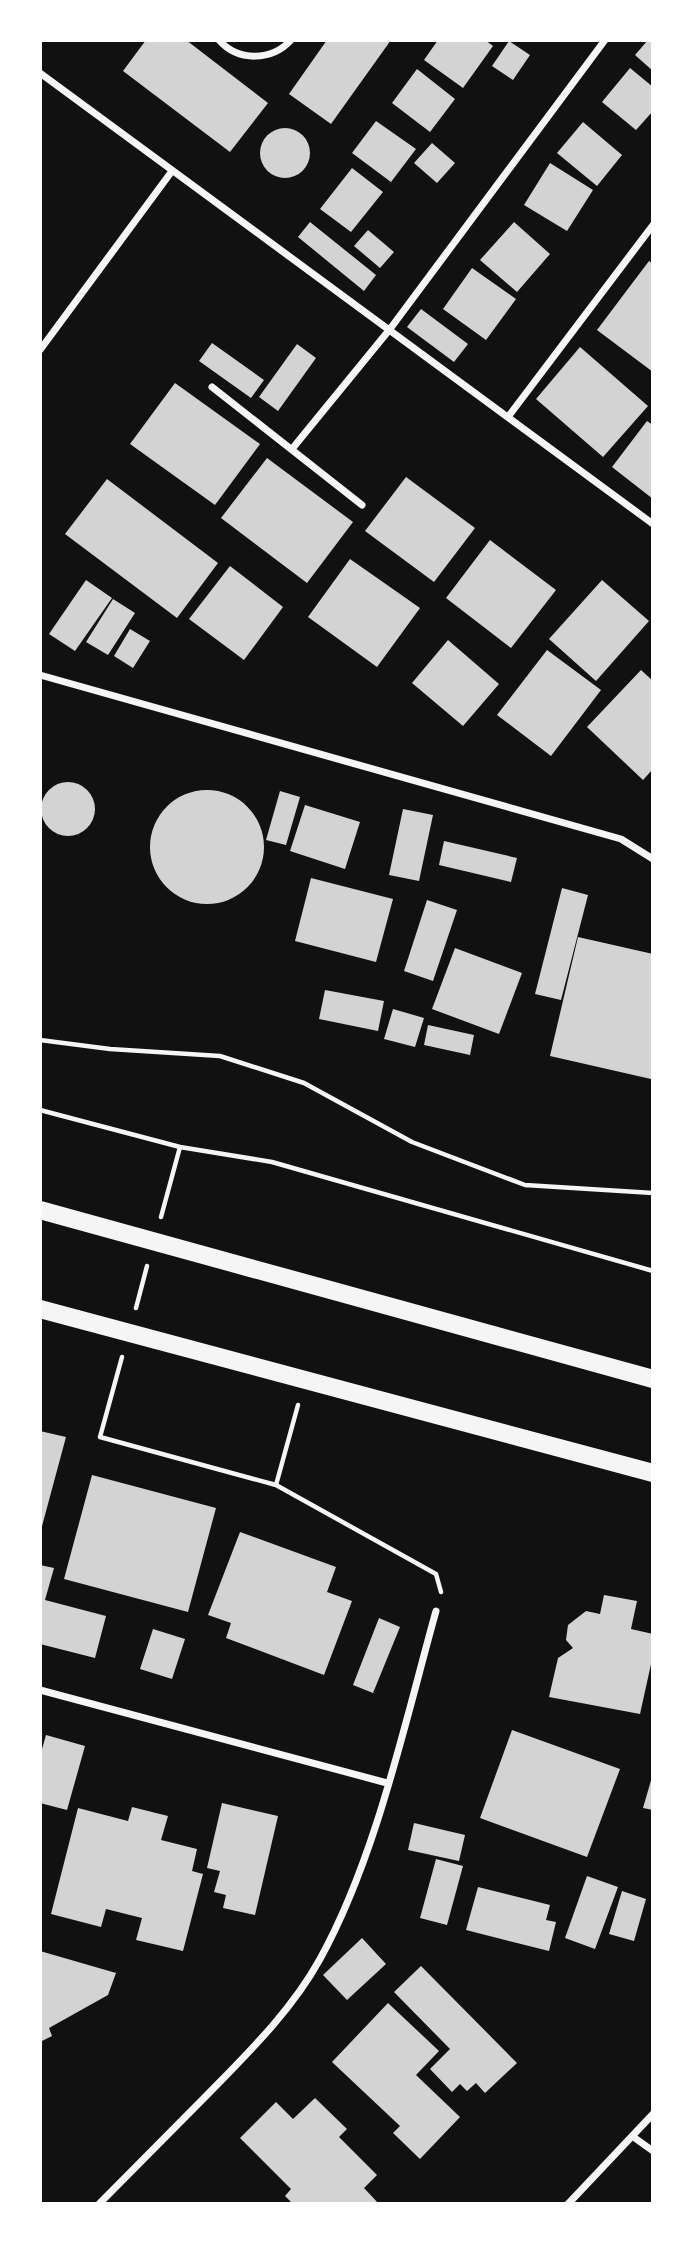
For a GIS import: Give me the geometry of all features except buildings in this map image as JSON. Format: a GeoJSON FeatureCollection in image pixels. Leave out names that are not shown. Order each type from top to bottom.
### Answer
{"type":"FeatureCollection","features":[{"type":"Feature","properties":{"kind":"main road"},"geometry":{"type":"LineString","coordinates":[[40,1210],[653,1380]]}},
{"type":"Feature","properties":{"kind":"main road"},"geometry":{"type":"LineString","coordinates":[[40,1309],[653,1473]]}},
{"type":"Feature","properties":{"kind":"street"},"geometry":{"type":"LineString","coordinates":[[219,40],[238,54],[254,57],[270,54],[291,40]]}},
{"type":"Feature","properties":{"kind":"street"},"geometry":{"type":"LineString","coordinates":[[292,449],[390,329],[605,40]]}},
{"type":"Feature","properties":{"kind":"street"},"geometry":{"type":"LineString","coordinates":[[40,73],[653,524]]}},
{"type":"Feature","properties":{"kind":"street"},"geometry":{"type":"LineString","coordinates":[[40,350],[172,171]]}},
{"type":"Feature","properties":{"kind":"street"},"geometry":{"type":"LineString","coordinates":[[508,417],[653,225]]}},
{"type":"Feature","properties":{"kind":"street"},"geometry":{"type":"LineString","coordinates":[[212,387],[362,505]]}},
{"type":"Feature","properties":{"kind":"street"},"geometry":{"type":"LineString","coordinates":[[40,675],[621,839],[653,859]]}},
{"type":"Feature","properties":{"kind":"street"},"geometry":{"type":"LineString","coordinates":[[99,2204],[249,2052],[319,1961],[346,1906],[387,1783],[436,1611]]}},
{"type":"Feature","properties":{"kind":"street"},"geometry":{"type":"LineString","coordinates":[[40,1690],[387,1783]]}},
{"type":"Feature","properties":{"kind":"street"},"geometry":{"type":"LineString","coordinates":[[568,2204],[653,2114]]}},
{"type":"Feature","properties":{"kind":"street"},"geometry":{"type":"LineString","coordinates":[[632,2136],[653,2151]]}},
{"type":"Feature","properties":{"kind":"path"},"geometry":{"type":"LineString","coordinates":[[40,1040],[110,1049],[220,1056],[304,1083],[412,1142],[525,1185],[653,1193]]}},
{"type":"Feature","properties":{"kind":"path"},"geometry":{"type":"LineString","coordinates":[[40,1110],[180,1147],[272,1162],[653,1271]]}},
{"type":"Feature","properties":{"kind":"path"},"geometry":{"type":"LineString","coordinates":[[158,1226],[180,1147]]}},
{"type":"Feature","properties":{"kind":"path"},"geometry":{"type":"LineString","coordinates":[[133,1319],[151,1253]]}},
{"type":"Feature","properties":{"kind":"path"},"geometry":{"type":"LineString","coordinates":[[126,1345],[100,1437],[276,1485],[436,1574],[442,1595],[436,1611]]}},
{"type":"Feature","properties":{"kind":"path"},"geometry":{"type":"LineString","coordinates":[[276,1485],[305,1380]]}}]}
